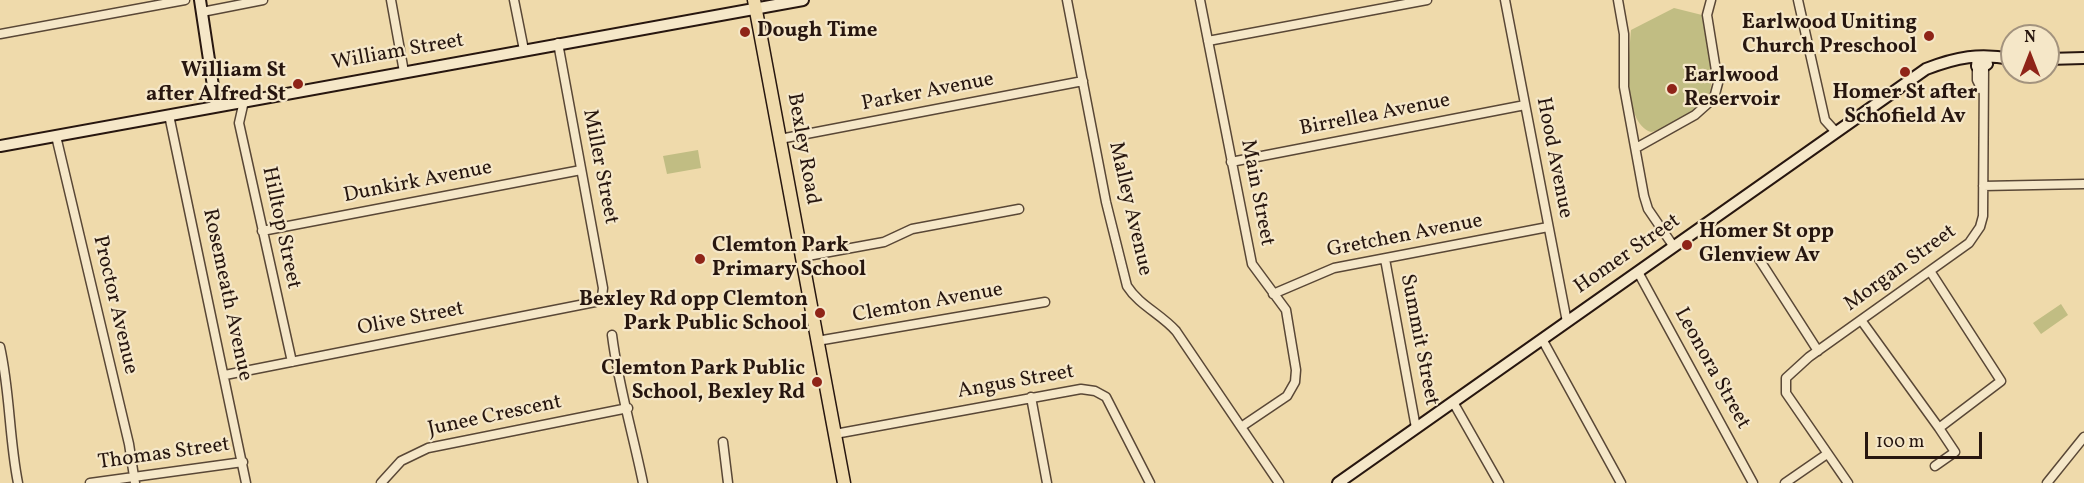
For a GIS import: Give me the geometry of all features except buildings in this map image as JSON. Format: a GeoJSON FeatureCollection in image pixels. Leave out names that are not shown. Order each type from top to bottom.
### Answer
{"type":"FeatureCollection","features":[{"type":"Feature","properties":{"kind":"main road","name":"Bexley Road"},"geometry":{"type":"LineString","coordinates":[[755,4],[844,483]]}},
{"type":"Feature","properties":{"kind":"street"},"geometry":{"type":"LineString","coordinates":[[0,34],[185,0]]}},
{"type":"Feature","properties":{"kind":"street"},"geometry":{"type":"LineString","coordinates":[[200,0],[216,106]]}},
{"type":"Feature","properties":{"kind":"street"},"geometry":{"type":"LineString","coordinates":[[202,12],[262,0]]}},
{"type":"Feature","properties":{"kind":"street"},"geometry":{"type":"LineString","coordinates":[[391,0],[404,72]]}},
{"type":"Feature","properties":{"kind":"street"},"geometry":{"type":"LineString","coordinates":[[514,0],[524,50]]}},
{"type":"Feature","properties":{"kind":"street","name":"William Street"},"geometry":{"type":"LineString","coordinates":[[0,146],[524,50],[755,4],[803,0]]}},
{"type":"Feature","properties":{"kind":"street","name":"Malley Avenue"},"geometry":{"type":"LineString","coordinates":[[1067,0],[1106,202],[1127,286],[1135,298],[1164,318],[1176,331],[1279,483]]}},
{"type":"Feature","properties":{"kind":"street","name":"Main Street"},"geometry":{"type":"LineString","coordinates":[[1200,0],[1252,264],[1286,310],[1296,370],[1295,382],[1287,396],[1241,427]]}},
{"type":"Feature","properties":{"kind":"street"},"geometry":{"type":"LineString","coordinates":[[1208,41],[1426,0]]}},
{"type":"Feature","properties":{"kind":"street","name":"Hood Avenue"},"geometry":{"type":"LineString","coordinates":[[1505,0],[1567,322]]}},
{"type":"Feature","properties":{"kind":"street"},"geometry":{"type":"LineString","coordinates":[[1618,0],[1624,34],[1624,87],[1648,209],[1674,247]]}},
{"type":"Feature","properties":{"kind":"street"},"geometry":{"type":"LineString","coordinates":[[1636,148],[1685,122],[1705,108],[1713,98],[1718,83],[1707,15],[1711,0]]}},
{"type":"Feature","properties":{"kind":"street"},"geometry":{"type":"LineString","coordinates":[[1798,0],[1825,120],[1835,131]]}},
{"type":"Feature","properties":{"kind":"street","name":"Miller Street"},"geometry":{"type":"LineString","coordinates":[[558,43],[603,288],[602,297]]}},
{"type":"Feature","properties":{"kind":"street","name":"Homer Street"},"geometry":{"type":"LineString","coordinates":[[1340,483],[1914,77],[1953,58],[1981,62],[2000,60]]}},
{"type":"Feature","properties":{"kind":"street"},"geometry":{"type":"LineString","coordinates":[[2060,59],[2084,58]]}},
{"type":"Feature","properties":{"kind":"street","name":"Morgan Street"},"geometry":{"type":"LineString","coordinates":[[1848,483],[1795,408],[1784,388],[1786,378],[1818,351],[1969,243],[1976,234],[1983,216],[1981,62]]}},
{"type":"Feature","properties":{"kind":"street","name":"Parker Avenue"},"geometry":{"type":"LineString","coordinates":[[780,139],[1083,81]]}},
{"type":"Feature","properties":{"kind":"street","name":"Hilltop Street"},"geometry":{"type":"LineString","coordinates":[[244,101],[239,123],[292,362]]}},
{"type":"Feature","properties":{"kind":"street","name":"Birrellea Avenue"},"geometry":{"type":"LineString","coordinates":[[1232,162],[1525,105]]}},
{"type":"Feature","properties":{"kind":"street","name":"Rosemeath Avenue"},"geometry":{"type":"LineString","coordinates":[[169,115],[246,483]]}},
{"type":"Feature","properties":{"kind":"street","name":"Proctor Avenue"},"geometry":{"type":"LineString","coordinates":[[56,136],[129,444],[134,480]]}},
{"type":"Feature","properties":{"kind":"street","name":"Dunkirk Avenue"},"geometry":{"type":"LineString","coordinates":[[262,231],[581,170]]}},
{"type":"Feature","properties":{"kind":"street"},"geometry":{"type":"LineString","coordinates":[[1983,186],[2084,184]]}},
{"type":"Feature","properties":{"kind":"street"},"geometry":{"type":"LineString","coordinates":[[802,257],[884,242],[912,229],[1019,209]]}},
{"type":"Feature","properties":{"kind":"street","name":"Gretchen Avenue"},"geometry":{"type":"LineString","coordinates":[[1273,294],[1325,270],[1548,227]]}},
{"type":"Feature","properties":{"kind":"street","name":"Summit Street"},"geometry":{"type":"LineString","coordinates":[[1385,259],[1416,428]]}},
{"type":"Feature","properties":{"kind":"street"},"geometry":{"type":"LineString","coordinates":[[1759,259],[1818,351]]}},
{"type":"Feature","properties":{"kind":"street"},"geometry":{"type":"LineString","coordinates":[[1930,271],[2001,381],[1939,428]]}},
{"type":"Feature","properties":{"kind":"street","name":"Leonora Street"},"geometry":{"type":"LineString","coordinates":[[1638,272],[1753,483]]}},
{"type":"Feature","properties":{"kind":"street","name":"Olive Street"},"geometry":{"type":"LineString","coordinates":[[225,375],[595,302],[602,297]]}},
{"type":"Feature","properties":{"kind":"street","name":"Clemton Avenue"},"geometry":{"type":"LineString","coordinates":[[817,341],[1045,302]]}},
{"type":"Feature","properties":{"kind":"street"},"geometry":{"type":"LineString","coordinates":[[1861,320],[1955,452],[1935,466]]}},
{"type":"Feature","properties":{"kind":"street"},"geometry":{"type":"LineString","coordinates":[[612,335],[615,364],[628,408],[643,483]]}},
{"type":"Feature","properties":{"kind":"street"},"geometry":{"type":"LineString","coordinates":[[1542,339],[1621,483]]}},
{"type":"Feature","properties":{"kind":"street"},"geometry":{"type":"LineString","coordinates":[[0,346],[18,483]]}},
{"type":"Feature","properties":{"kind":"street","name":"Angus Street"},"geometry":{"type":"LineString","coordinates":[[835,434],[1031,397],[1081,389],[1095,391],[1106,397],[1150,483]]}},
{"type":"Feature","properties":{"kind":"street"},"geometry":{"type":"LineString","coordinates":[[1031,397],[1047,483]]}},
{"type":"Feature","properties":{"kind":"street"},"geometry":{"type":"LineString","coordinates":[[1453,402],[1499,483]]}},
{"type":"Feature","properties":{"kind":"street","name":"Junee Crescent"},"geometry":{"type":"LineString","coordinates":[[381,483],[401,461],[428,448],[628,408]]}},
{"type":"Feature","properties":{"kind":"street"},"geometry":{"type":"LineString","coordinates":[[2047,483],[2084,437]]}},
{"type":"Feature","properties":{"kind":"street"},"geometry":{"type":"LineString","coordinates":[[723,442],[728,483]]}},
{"type":"Feature","properties":{"kind":"street"},"geometry":{"type":"LineString","coordinates":[[1785,483],[1827,454]]}},
{"type":"Feature","properties":{"kind":"street","name":"Thomas Street"},"geometry":{"type":"LineString","coordinates":[[90,483],[134,480],[243,462]]}},
{"type":"Feature","properties":{"kind":"shaded area"},"geometry":{"type":"Polygon","coordinates":[[[1674,8],[1702,15],[1712,78],[1710,92],[1703,103],[1667,128],[1651,132],[1642,126],[1631,102],[1629,71],[1631,30],[1674,8]]]}},
{"type":"Feature","properties":{"kind":"shaded area"},"geometry":{"type":"Polygon","coordinates":[[[698,150],[701,168],[667,174],[663,156],[698,150]]]}},
{"type":"Feature","properties":{"kind":"shaded area"},"geometry":{"type":"Polygon","coordinates":[[[2061,304],[2068,315],[2041,334],[2033,323],[2061,304]]]}},
{"type":"Feature","properties":{"kind":"place","name":"Dough Time"},"geometry":{"type":"Point","coordinates":[745,32]}},
{"type":"Feature","properties":{"kind":"place","name":"Earlwood Uniting Church Preschool"},"geometry":{"type":"Point","coordinates":[1929,36]}},
{"type":"Feature","properties":{"kind":"place","name":"Homer St after Schofield Av"},"geometry":{"type":"Point","coordinates":[1905,72]}},
{"type":"Feature","properties":{"kind":"place","name":"William St after Alfred St"},"geometry":{"type":"Point","coordinates":[298,84]}},
{"type":"Feature","properties":{"kind":"place","name":"Earlwood Reservoir"},"geometry":{"type":"Point","coordinates":[1672,89]}},
{"type":"Feature","properties":{"kind":"place","name":"Homer St opp Glenview Av"},"geometry":{"type":"Point","coordinates":[1687,245]}},
{"type":"Feature","properties":{"kind":"place","name":"Clemton Park Primary School"},"geometry":{"type":"Point","coordinates":[700,259]}},
{"type":"Feature","properties":{"kind":"place","name":"Bexley Rd opp Clemton Park Public School"},"geometry":{"type":"Point","coordinates":[820,313]}},
{"type":"Feature","properties":{"kind":"place","name":"Clemton Park Public School, Bexley Rd"},"geometry":{"type":"Point","coordinates":[817,382]}}]}
